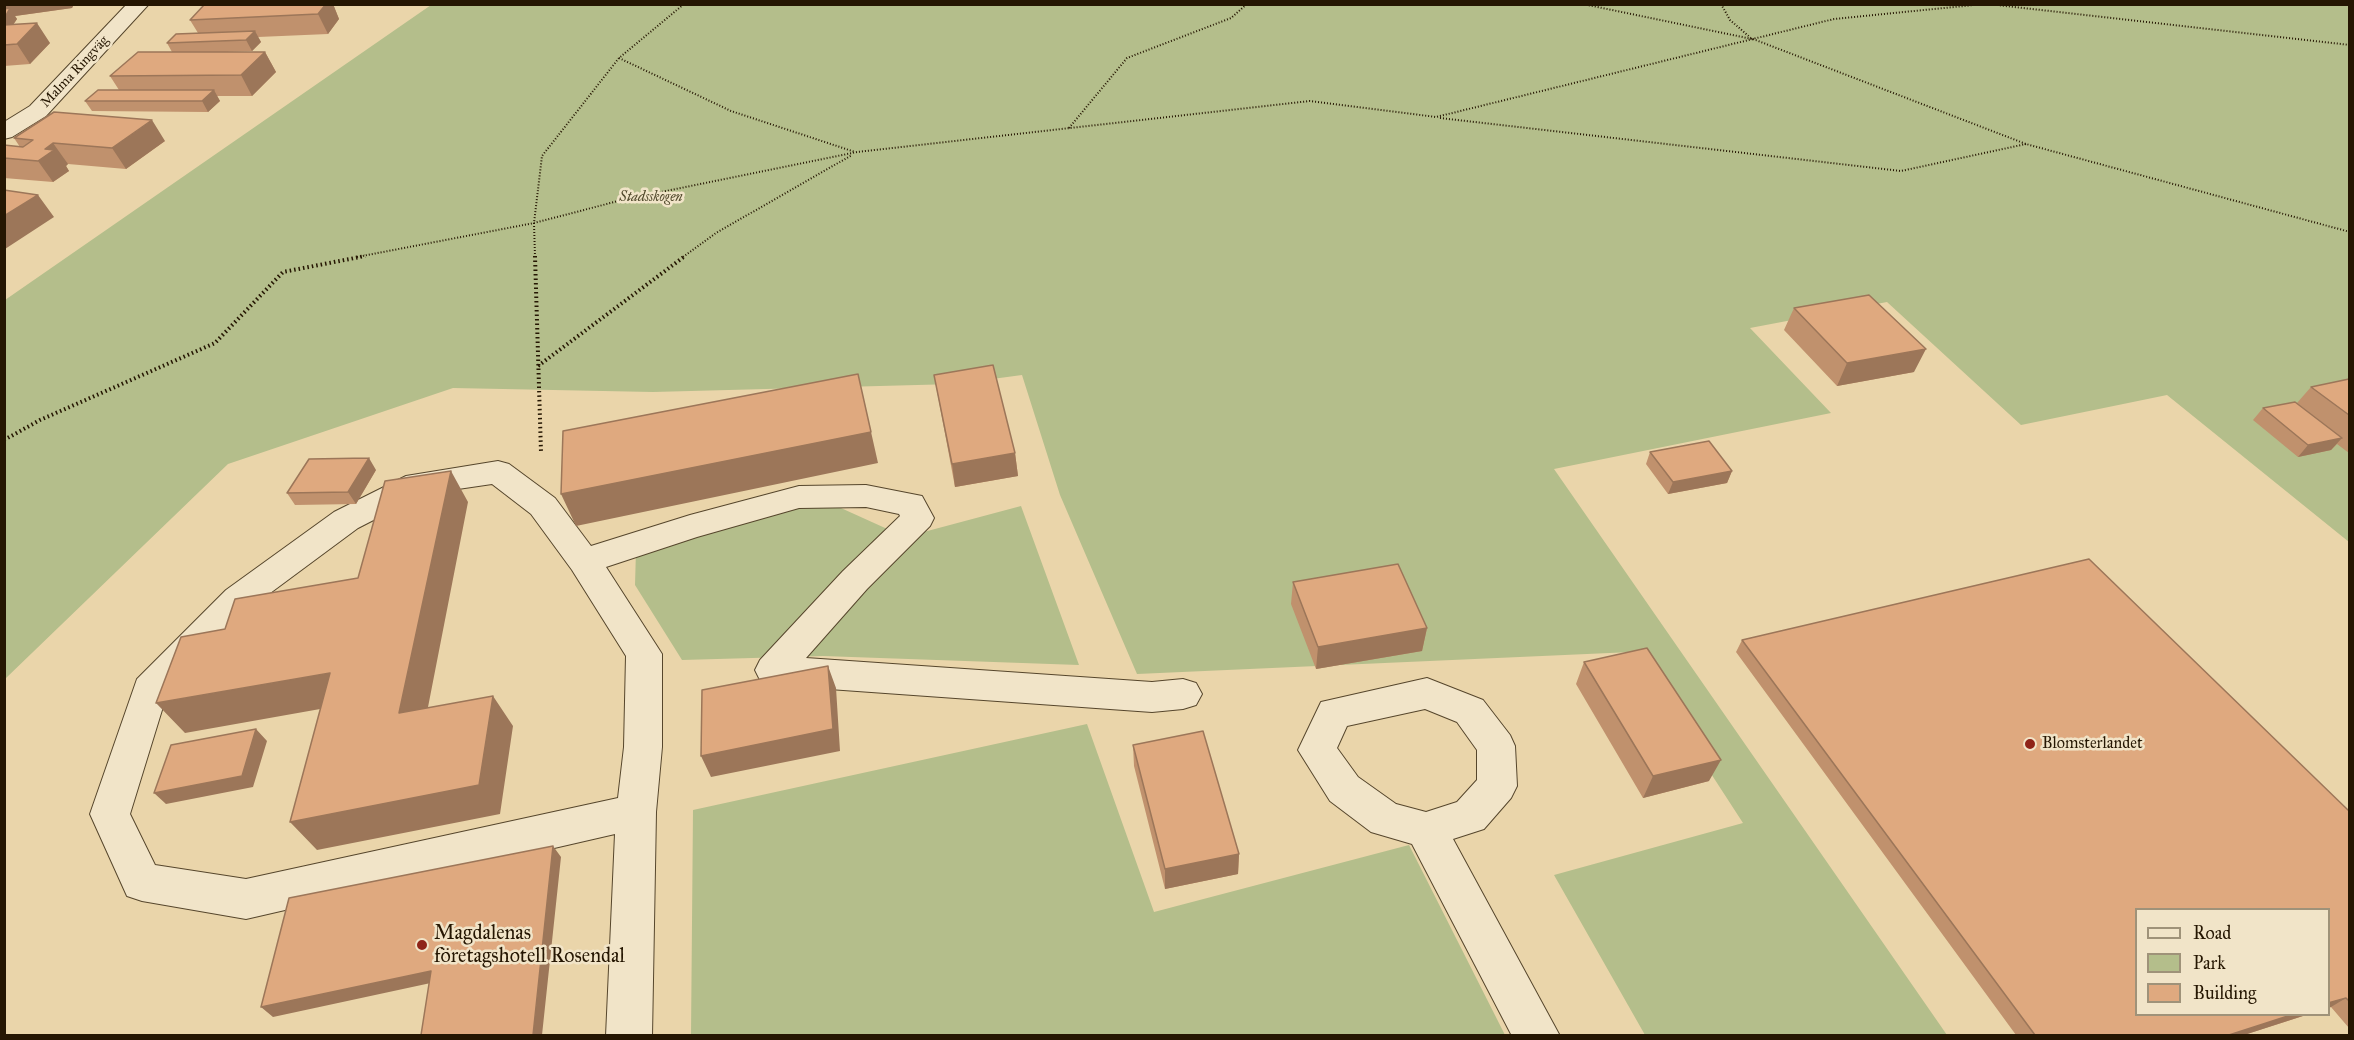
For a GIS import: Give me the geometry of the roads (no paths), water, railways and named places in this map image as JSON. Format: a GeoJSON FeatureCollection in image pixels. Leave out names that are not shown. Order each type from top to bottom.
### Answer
{"type":"FeatureCollection","features":[{"type":"Feature","properties":{"kind":"street","name":"Malma Ringväg"},"geometry":{"type":"LineString","coordinates":[[4,132],[38,111],[139,4]]}},
{"type":"Feature","properties":{"kind":"street"},"geometry":{"type":"LineString","coordinates":[[629,1035],[636,812],[643,747],[644,654],[584,561],[543,506],[498,472],[417,484],[346,520],[238,598],[150,690],[110,814],[142,882],[246,899],[636,812]]}},
{"type":"Feature","properties":{"kind":"street"},"geometry":{"type":"LineString","coordinates":[[584,561],[690,527],[799,497],[866,496],[910,504],[918,518],[855,580],[773,670],[1152,697],[1183,694]]}},
{"type":"Feature","properties":{"kind":"street"},"geometry":{"type":"LineString","coordinates":[[1426,830],[1470,816],[1497,786],[1496,746],[1470,711],[1427,693],[1334,712],[1317,750],[1344,789],[1384,819],[1426,830],[1537,1035]]}},
{"type":"Feature","properties":{"kind":"place","name":"Blomsterlandet"},"geometry":{"type":"Point","coordinates":[2030,744]}},
{"type":"Feature","properties":{"kind":"place","name":"Magdalenas företagshotell Rosendal"},"geometry":{"type":"Point","coordinates":[422,945]}},
{"type":"Feature","properties":{"kind":"park label","name":"Stadsskogen"},"geometry":{"type":"Point","coordinates":[651,198]}}]}
